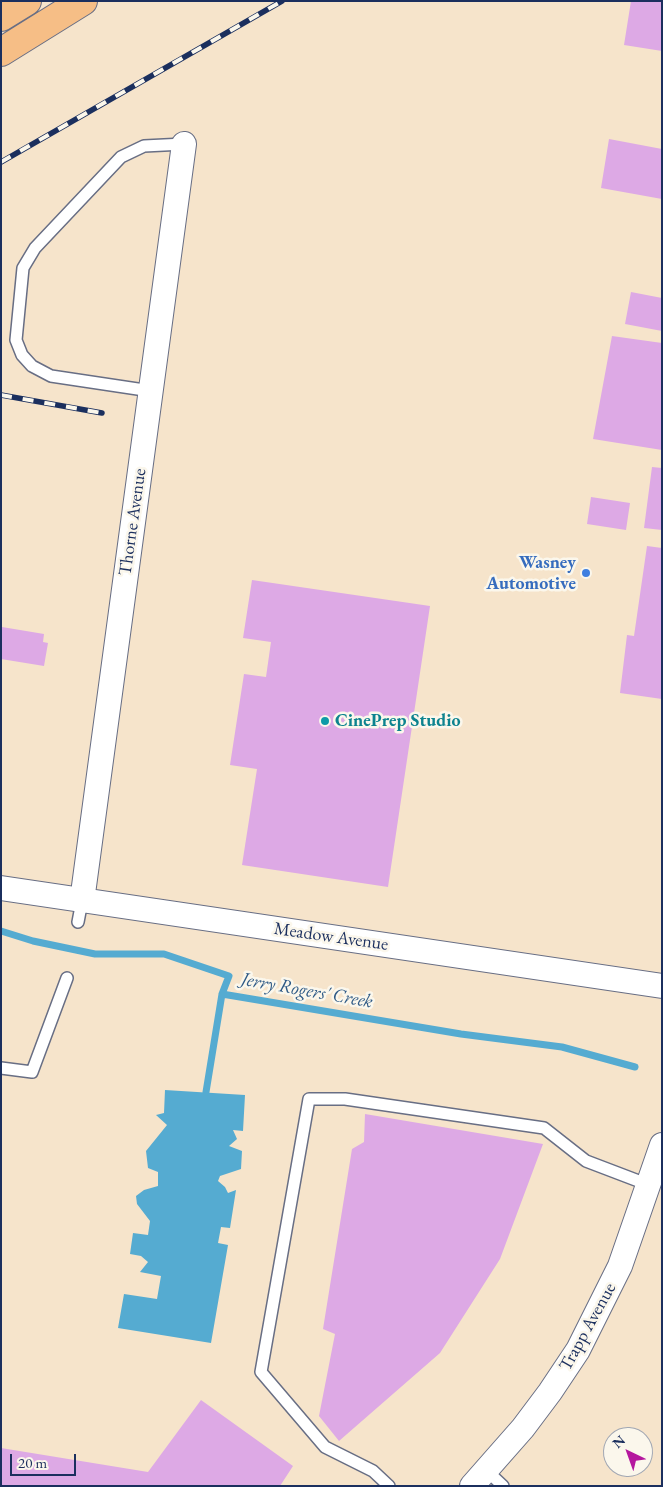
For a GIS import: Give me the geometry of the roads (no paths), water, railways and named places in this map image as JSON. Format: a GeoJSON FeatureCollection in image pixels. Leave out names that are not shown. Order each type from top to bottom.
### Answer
{"type":"FeatureCollection","features":[{"type":"Feature","properties":{"kind":"main road"},"geometry":{"type":"LineString","coordinates":[[1,17],[27,1]]}},
{"type":"Feature","properties":{"kind":"main road"},"geometry":{"type":"LineString","coordinates":[[1,52],[83,1]]}},
{"type":"Feature","properties":{"kind":"street","name":"Thorne Avenue"},"geometry":{"type":"LineString","coordinates":[[80,911],[184,144]]}},
{"type":"Feature","properties":{"kind":"street","name":"Meadow Avenue"},"geometry":{"type":"LineString","coordinates":[[1,888],[80,911],[662,986]]}},
{"type":"Feature","properties":{"kind":"street","name":"Trapp Avenue"},"geometry":{"type":"LineString","coordinates":[[487,1481],[578,1350],[620,1266],[662,1147]]}},
{"type":"Feature","properties":{"kind":"lane"},"geometry":{"type":"LineString","coordinates":[[151,391],[51,376],[32,366],[22,355],[16,340],[23,268],[35,248],[121,157],[144,146],[184,144]]}},
{"type":"Feature","properties":{"kind":"lane"},"geometry":{"type":"LineString","coordinates":[[1,1068],[32,1072],[67,978]]}},
{"type":"Feature","properties":{"kind":"lane"},"geometry":{"type":"LineString","coordinates":[[389,1486],[373,1471],[325,1447],[261,1372],[309,1099],[346,1099],[544,1128],[586,1161],[649,1184]]}},
{"type":"Feature","properties":{"kind":"water"},"geometry":{"type":"Polygon","coordinates":[[[165,1090],[245,1095],[243,1131],[233,1130],[237,1139],[229,1146],[242,1151],[241,1169],[220,1176],[218,1181],[225,1187],[228,1193],[236,1190],[230,1228],[221,1227],[218,1243],[228,1245],[211,1343],[118,1328],[124,1294],[157,1299],[161,1276],[140,1272],[148,1262],[141,1256],[130,1254],[133,1233],[148,1235],[150,1221],[137,1204],[136,1196],[144,1190],[158,1186],[158,1172],[148,1168],[146,1151],[167,1125],[156,1115],[164,1113],[165,1090]]]}},
{"type":"Feature","properties":{"kind":"waterway","name":"Jerry Rogers' Creek"},"geometry":{"type":"LineString","coordinates":[[1,931],[33,941],[95,954],[164,954],[229,976],[222,994],[461,1034],[562,1047],[635,1067]]}},
{"type":"Feature","properties":{"kind":"waterway"},"geometry":{"type":"LineString","coordinates":[[206,1092],[222,994]]}},
{"type":"Feature","properties":{"kind":"railway"},"geometry":{"type":"LineString","coordinates":[[1,162],[282,1]]}},
{"type":"Feature","properties":{"kind":"railway"},"geometry":{"type":"LineString","coordinates":[[1,395],[102,413]]}},
{"type":"Feature","properties":{"kind":"place","name":"Wasney Automotive"},"geometry":{"type":"Point","coordinates":[586,573]}},
{"type":"Feature","properties":{"kind":"place","name":"CinePrep Studio"},"geometry":{"type":"Point","coordinates":[325,721]}}]}
